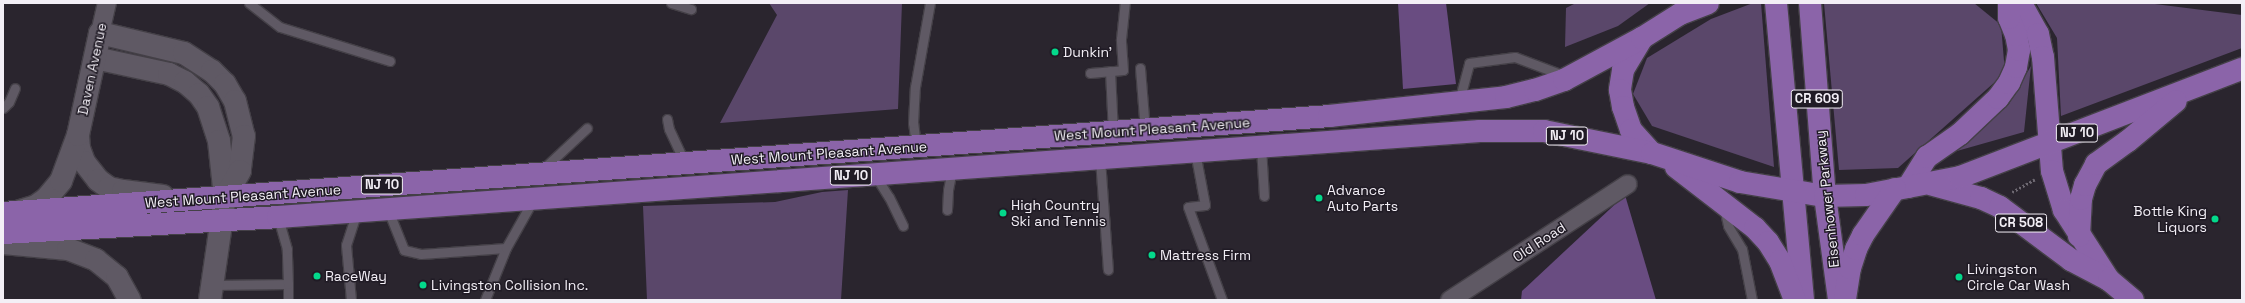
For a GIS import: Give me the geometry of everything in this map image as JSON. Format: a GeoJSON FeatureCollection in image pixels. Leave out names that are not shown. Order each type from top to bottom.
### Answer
{"type":"FeatureCollection","features":[{"type":"Feature","properties":{"kind":"main road","name":"NJ 10"},"geometry":{"type":"LineString","coordinates":[[1642,38],[1685,9],[1708,3]]}},
{"type":"Feature","properties":{"kind":"main road","name":"CR 609"},"geometry":{"type":"LineString","coordinates":[[1776,3],[1803,300]]}},
{"type":"Feature","properties":{"kind":"main road","name":"Eisenhower Parkway"},"geometry":{"type":"LineString","coordinates":[[1810,3],[1825,196],[1839,300]]}},
{"type":"Feature","properties":{"kind":"main road"},"geometry":{"type":"LineString","coordinates":[[1845,300],[1850,268],[1856,249],[1863,235],[1909,186],[1927,157],[1960,134],[1998,98],[2010,83],[2016,67],[2019,50],[2016,35],[2009,18],[2009,3]]}},
{"type":"Feature","properties":{"kind":"main road","name":"CR 508"},"geometry":{"type":"LineString","coordinates":[[2015,3],[2023,7],[2038,34],[2043,57],[2052,171],[2064,210],[2108,280]]}},
{"type":"Feature","properties":{"kind":"main road","name":"West Mount Pleasant Avenue"},"geometry":{"type":"LineString","coordinates":[[11,212],[1145,130],[1329,116],[1459,103],[1506,97],[1535,90],[1568,77],[1642,38]]}},
{"type":"Feature","properties":{"kind":"main road"},"geometry":{"type":"LineString","coordinates":[[1642,38],[1623,70],[1620,90],[1623,107],[1631,130],[1658,155],[1755,228],[1768,242],[1780,261],[1795,300]]}},
{"type":"Feature","properties":{"kind":"main road","name":"NJ 10"},"geometry":{"type":"LineString","coordinates":[[1658,155],[1740,182],[1825,196],[1866,195],[1960,176],[2049,144],[2242,69]]}},
{"type":"Feature","properties":{"kind":"main road"},"geometry":{"type":"LineString","coordinates":[[2079,236],[2082,199],[2085,185],[2096,164],[2128,141],[2191,89]]}},
{"type":"Feature","properties":{"kind":"main road","name":"West Mount Pleasant Avenue"},"geometry":{"type":"LineString","coordinates":[[3,233],[221,221],[1480,132],[1544,131],[1658,155]]}},
{"type":"Feature","properties":{"kind":"main road","name":"CR 508"},"geometry":{"type":"LineString","coordinates":[[1909,186],[1961,191],[2000,207],[2071,260],[2108,280],[2132,300]]}},
{"type":"Feature","properties":{"kind":"street","name":"Daven Avenue"},"geometry":{"type":"LineString","coordinates":[[11,212],[36,206],[54,191],[68,164],[78,135],[107,3]]}},
{"type":"Feature","properties":{"kind":"street"},"geometry":{"type":"LineString","coordinates":[[100,33],[184,53],[212,71],[225,84],[235,101],[244,136],[240,171],[225,197]]}},
{"type":"Feature","properties":{"kind":"street"},"geometry":{"type":"LineString","coordinates":[[95,58],[169,74],[185,82],[199,94],[208,107],[218,141],[225,197],[211,292]]}},
{"type":"Feature","properties":{"kind":"street","name":"Daven Avenue"},"geometry":{"type":"LineString","coordinates":[[78,135],[79,148],[84,162],[98,180],[109,188],[144,194],[201,199]]}},
{"type":"Feature","properties":{"kind":"street","name":"Old Road"},"geometry":{"type":"LineString","coordinates":[[1450,300],[1628,184]]}},
{"type":"Feature","properties":{"kind":"street"},"geometry":{"type":"LineString","coordinates":[[3,243],[68,249],[96,260],[117,277],[130,300]]}},
{"type":"Feature","properties":{"kind":"lane"},"geometry":{"type":"LineString","coordinates":[[249,3],[280,27],[390,61]]}},
{"type":"Feature","properties":{"kind":"lane"},"geometry":{"type":"LineString","coordinates":[[671,3],[691,9]]}},
{"type":"Feature","properties":{"kind":"lane"},"geometry":{"type":"LineString","coordinates":[[916,146],[913,123],[915,87],[930,3]]}},
{"type":"Feature","properties":{"kind":"lane"},"geometry":{"type":"LineString","coordinates":[[1090,73],[1123,70],[1121,39],[1125,3]]}},
{"type":"Feature","properties":{"kind":"lane"},"geometry":{"type":"LineString","coordinates":[[1459,103],[1469,63],[1515,57],[1568,77]]}},
{"type":"Feature","properties":{"kind":"lane"},"geometry":{"type":"LineString","coordinates":[[1140,68],[1145,130]]}},
{"type":"Feature","properties":{"kind":"lane"},"geometry":{"type":"LineString","coordinates":[[1110,71],[1113,132]]}},
{"type":"Feature","properties":{"kind":"lane"},"geometry":{"type":"LineString","coordinates":[[3,108],[9,102],[15,88]]}},
{"type":"Feature","properties":{"kind":"lane"},"geometry":{"type":"LineString","coordinates":[[667,119],[669,129],[685,163]]}},
{"type":"Feature","properties":{"kind":"lane"},"geometry":{"type":"LineString","coordinates":[[539,174],[587,128]]}},
{"type":"Feature","properties":{"kind":"lane"},"geometry":{"type":"LineString","coordinates":[[1261,148],[1264,196]]}},
{"type":"Feature","properties":{"kind":"lane"},"geometry":{"type":"LineString","coordinates":[[1195,152],[1205,204],[1188,207],[1222,300]]}},
{"type":"Feature","properties":{"kind":"lane"},"geometry":{"type":"LineString","coordinates":[[1100,159],[1108,270]]}},
{"type":"Feature","properties":{"kind":"lane"},"geometry":{"type":"LineString","coordinates":[[947,210],[948,190],[952,170]]}},
{"type":"Feature","properties":{"kind":"lane"},"geometry":{"type":"LineString","coordinates":[[875,175],[889,197],[903,226]]}},
{"type":"Feature","properties":{"kind":"lane"},"geometry":{"type":"LineString","coordinates":[[485,300],[506,248],[534,199]]}},
{"type":"Feature","properties":{"kind":"lane"},"geometry":{"type":"LineString","coordinates":[[1723,203],[1728,226],[1742,249],[1752,300]]}},
{"type":"Feature","properties":{"kind":"lane"},"geometry":{"type":"LineString","coordinates":[[388,208],[404,250],[421,254],[506,248]]}},
{"type":"Feature","properties":{"kind":"lane"},"geometry":{"type":"LineString","coordinates":[[351,300],[346,245],[357,211]]}},
{"type":"Feature","properties":{"kind":"lane"},"geometry":{"type":"LineString","coordinates":[[278,217],[286,249],[288,300]]}},
{"type":"Feature","properties":{"kind":"lane"},"geometry":{"type":"LineString","coordinates":[[211,292],[288,284]]}},
{"type":"Feature","properties":{"kind":"path"},"geometry":{"type":"LineString","coordinates":[[2007,194],[2038,178]]}},
{"type":"Feature","properties":{"kind":"shaded area"},"geometry":{"type":"Polygon","coordinates":[[[769,3],[902,3],[898,109],[720,123],[777,15],[769,3]]]}},
{"type":"Feature","properties":{"kind":"shaded area"},"geometry":{"type":"Polygon","coordinates":[[[1398,3],[1446,3],[1456,84],[1403,89],[1398,3]]]}},
{"type":"Feature","properties":{"kind":"shaded area"},"geometry":{"type":"Polygon","coordinates":[[[1576,3],[1650,3],[1618,26],[1565,47],[1566,8],[1576,3]]]}},
{"type":"Feature","properties":{"kind":"shaded area"},"geometry":{"type":"Polygon","coordinates":[[[1753,3],[1761,3],[1774,167],[1652,126],[1633,94],[1647,58],[1711,19],[1753,3]]]}},
{"type":"Feature","properties":{"kind":"shaded area"},"geometry":{"type":"Polygon","coordinates":[[[1824,3],[1974,3],[2001,25],[2005,73],[1898,168],[1839,170],[1824,3]]]}},
{"type":"Feature","properties":{"kind":"shaded area"},"geometry":{"type":"Polygon","coordinates":[[[2036,3],[2147,3],[2242,15],[2242,48],[2061,116],[2057,38],[2036,3]]]}},
{"type":"Feature","properties":{"kind":"shaded area"},"geometry":{"type":"Polygon","coordinates":[[[2031,66],[2024,132],[1957,151],[2009,104],[2031,66]]]}},
{"type":"Feature","properties":{"kind":"shaded area"},"geometry":{"type":"Polygon","coordinates":[[[848,190],[841,300],[647,300],[643,206],[775,202],[822,192],[848,190]]]}},
{"type":"Feature","properties":{"kind":"shaded area"},"geometry":{"type":"Polygon","coordinates":[[[1625,195],[1656,300],[1521,300],[1522,291],[1625,195]]]}},
{"type":"Feature","properties":{"kind":"place","name":"Dunkin'"},"geometry":{"type":"Point","coordinates":[1055,52]}},
{"type":"Feature","properties":{"kind":"place","name":"Advance Auto Parts"},"geometry":{"type":"Point","coordinates":[1319,198]}},
{"type":"Feature","properties":{"kind":"place","name":"High Country Ski and Tennis"},"geometry":{"type":"Point","coordinates":[1003,213]}},
{"type":"Feature","properties":{"kind":"place","name":"Bottle King Liquors"},"geometry":{"type":"Point","coordinates":[2215,219]}},
{"type":"Feature","properties":{"kind":"place","name":"Mattress Firm"},"geometry":{"type":"Point","coordinates":[1152,255]}},
{"type":"Feature","properties":{"kind":"place","name":"RaceWay"},"geometry":{"type":"Point","coordinates":[317,276]}},
{"type":"Feature","properties":{"kind":"place","name":"Livingston Circle Car Wash"},"geometry":{"type":"Point","coordinates":[1959,277]}},
{"type":"Feature","properties":{"kind":"place","name":"Livingston Collision Inc."},"geometry":{"type":"Point","coordinates":[423,285]}}]}
